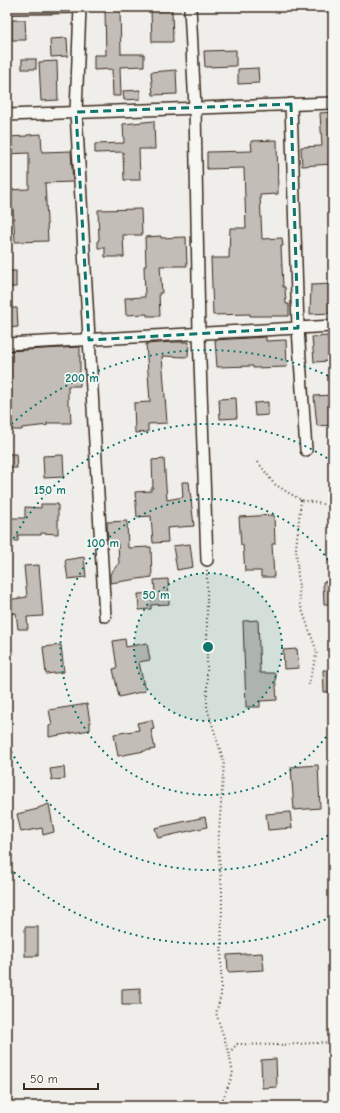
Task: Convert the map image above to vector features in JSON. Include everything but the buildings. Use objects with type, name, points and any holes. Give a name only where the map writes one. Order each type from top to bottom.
[{"type":"street","points":[[7,8],[80,7],[76,112],[105,616]]},
{"type":"street","points":[[190,7],[195,108],[199,333],[207,560]]},
{"type":"street","points":[[7,115],[333,103]]},
{"type":"street","points":[[291,104],[298,328],[306,450]]},
{"type":"street","points":[[7,344],[333,326]]},
{"type":"path","points":[[258,462],[274,484],[301,500],[333,506]]},
{"type":"path","points":[[301,500],[296,548],[300,604],[318,652],[308,687]]},
{"type":"path","points":[[207,560],[207,708],[224,762],[218,846],[222,891],[221,995],[216,1013],[229,1053],[233,1074],[220,1106]]},
{"type":"path","points":[[229,1053],[237,1044],[280,1046],[333,1042]]},
{"type":"highlighted area","points":[[291,104],[298,328],[89,340],[76,112]]}]
